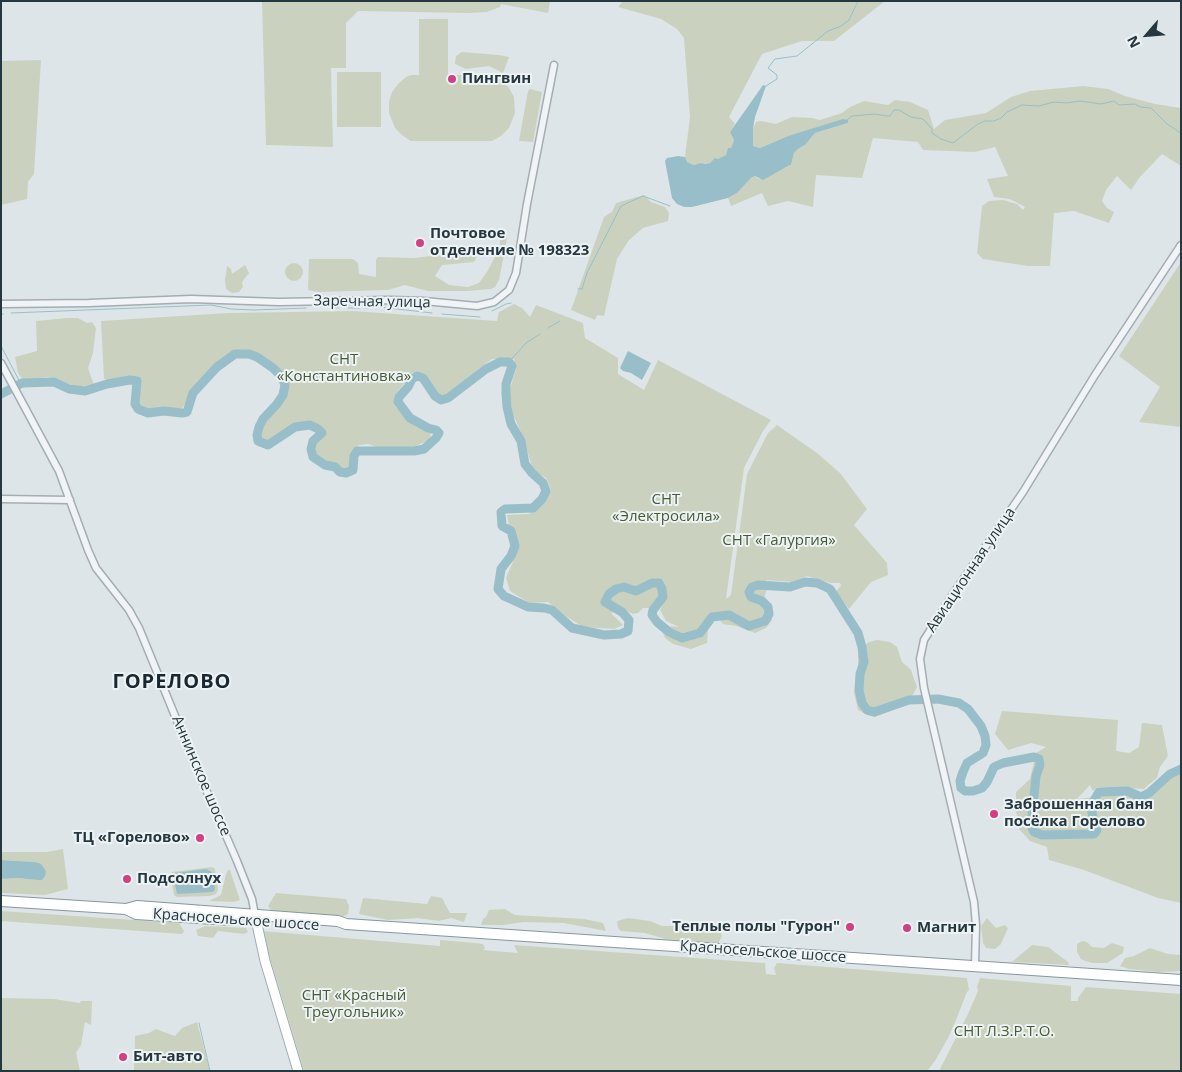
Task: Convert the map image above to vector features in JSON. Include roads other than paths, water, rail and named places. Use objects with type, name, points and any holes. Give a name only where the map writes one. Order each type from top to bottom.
[{"type":"highway","name":"Красносельское шоссе","points":[[1,901],[126,909],[137,906],[255,918],[338,921],[346,924],[1181,980]]},
{"type":"main road","name":"Аннинское шоссе","points":[[255,918],[278,1008],[298,1071]]},
{"type":"street","name":"Заречная улица","points":[[1,304],[89,304],[191,299],[279,302],[390,300],[477,306],[494,302],[509,290],[516,273],[554,65]]},
{"type":"street","name":"Авиационная улица","points":[[976,966],[976,925],[973,892],[924,688],[920,659],[924,640],[1023,492],[1095,375],[1181,245]]},
{"type":"street","name":"Аннинское шоссе","points":[[1,363],[59,471],[96,568],[129,610],[143,637],[237,861],[252,899],[255,918]]},
{"type":"street","points":[[1,499],[70,500]]},
{"type":"water","points":[[763,85],[766,86],[755,117],[753,146],[760,148],[788,136],[843,119],[848,120],[848,123],[815,133],[805,145],[794,153],[791,165],[763,180],[755,176],[751,178],[737,193],[728,198],[692,207],[684,207],[677,204],[672,198],[665,161],[667,158],[685,157],[687,162],[694,165],[710,163],[715,158],[718,159],[726,155],[728,148],[731,148],[734,140],[730,132]]},
{"type":"water","points":[[628,351],[651,363],[642,380],[620,368]]},
{"type":"water","points":[[1,860],[41,864],[46,871],[45,876],[42,880],[1,879]]},
{"type":"water","points":[[206,869],[212,872],[215,889],[213,892],[177,894],[174,880],[175,873]]},
{"type":"waterway","points":[[766,86],[777,79],[777,75],[768,68],[775,59],[797,56],[828,31],[841,26],[849,20],[858,1]]},
{"type":"waterway","points":[[847,120],[852,116],[875,114],[890,116],[894,110],[899,110],[911,117],[923,119],[932,129],[932,133],[941,139],[953,143],[978,124],[1001,118],[1007,112],[1022,105],[1039,106],[1054,102],[1080,101],[1101,104],[1114,101],[1119,105],[1135,104],[1140,107],[1151,108],[1167,124],[1181,133]]},
{"type":"waterway","points":[[578,289],[582,289],[587,273],[621,206],[643,196],[670,206]]},
{"type":"waterway","points":[[492,311],[511,303]]},
{"type":"waterway","points":[[11,313],[211,305],[231,309],[254,310],[306,308]]},
{"type":"waterway","points":[[331,307],[339,308]]},
{"type":"waterway","points":[[365,308],[374,307]]},
{"type":"waterway","points":[[379,307],[432,313]]},
{"type":"waterway","points":[[348,308],[360,308]]},
{"type":"waterway","points":[[442,314],[480,317]]},
{"type":"waterway","points":[[548,328],[560,321]]},
{"type":"waterway","points":[[509,362],[526,343],[540,334]]},
{"type":"waterway","points":[[1,346],[21,384]]},
{"type":"waterway","points":[[1,394],[22,383],[54,382],[69,389],[85,391],[107,384],[130,380],[137,381],[135,404],[138,409],[148,413],[164,411],[182,413],[187,412],[193,393],[217,367],[235,354],[249,354],[273,368],[281,376],[285,385],[283,395],[263,419],[259,427],[258,441],[268,445],[295,427],[310,425],[322,433],[313,441],[311,449],[313,457],[325,465],[335,467],[340,472],[346,473],[353,470],[354,456],[357,451],[414,451],[424,449],[436,438],[439,433],[436,430],[428,428],[410,418],[398,402],[399,397],[412,379],[417,376],[423,378],[435,396],[441,400],[448,398],[486,369],[500,362],[509,362],[512,366],[506,384],[506,393],[511,424],[521,441],[525,464],[543,483],[546,491],[542,499],[533,508],[505,509],[501,512],[502,526],[511,531],[515,546],[511,556],[501,569],[498,589],[504,596],[528,607],[552,610],[572,628],[604,635],[621,634],[628,631],[629,620],[622,612],[605,602],[609,594],[616,589],[624,587],[636,591],[652,583],[659,583],[663,597],[653,610],[652,615],[669,632],[682,638],[700,633],[712,617],[729,615],[749,626],[765,621],[769,614],[768,607],[762,601],[751,597],[749,592],[752,587],[758,585],[790,587],[805,582],[817,583],[830,589],[858,633],[864,662],[860,674],[859,690],[862,703],[867,710],[874,712],[909,700],[938,699],[959,703],[968,709],[981,726],[986,745],[983,753],[967,763],[960,781],[961,788],[965,791],[982,788],[994,767],[1003,763],[1034,757],[1039,759],[1040,765],[1036,776],[1031,826],[1034,832],[1042,835],[1094,834],[1097,830],[1092,813],[1093,802],[1099,792],[1127,791],[1141,797],[1149,793],[1170,774],[1181,769]]},
{"type":"waterway","points":[[199,1023],[210,1071]]},
{"type":"place","name":"Пингвин","points":[[452,79]]},
{"type":"place","name":"Почтовое отделение № 198323","points":[[420,243]]},
{"type":"place","name":"Заброшенная баня посёлка Горелово","points":[[994,814]]},
{"type":"place","name":"ТЦ «Горелово»","points":[[200,838]]},
{"type":"place","name":"Подсолнух","points":[[127,879]]},
{"type":"place","name":"Теплые полы \"Гурон\"","points":[[850,927]]},
{"type":"place","name":"Магнит","points":[[907,928]]},
{"type":"place","name":"Бит-авто","points":[[123,1057]]},
{"type":"district","name":"ГОРЕЛОВО","points":[[172,682]]},
{"type":"park label","name":"СНТ «Константиновка»","points":[[344,368]]},
{"type":"park label","name":"СНТ «Электросила»","points":[[666,508]]},
{"type":"park label","name":"СНТ «Галургия»","points":[[779,541]]},
{"type":"park label","name":"СНТ «Красный Треугольник»","points":[[354,1004]]},
{"type":"park label","name":"СНТ Л.З.Р.Т.О.","points":[[1004,1032]]}]
